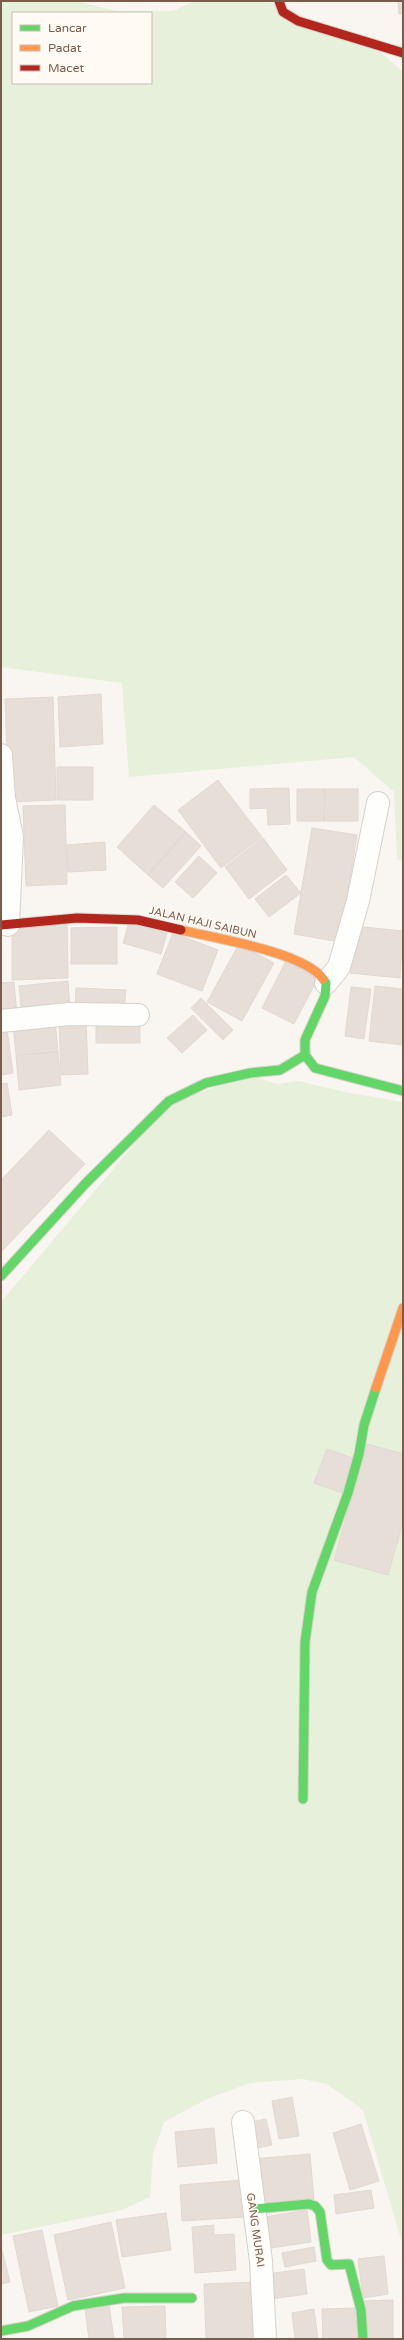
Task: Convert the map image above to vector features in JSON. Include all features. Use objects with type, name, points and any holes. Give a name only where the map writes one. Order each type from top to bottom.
[{"type":"street","points":[[279,1],[283,12],[298,21],[403,53]]},
{"type":"street","points":[[1,755],[4,798],[12,837],[5,925]]},
{"type":"street","points":[[378,803],[358,901],[339,967],[326,983],[325,996],[306,1040],[305,1056],[315,1068],[403,1091]]},
{"type":"street","name":"JALAN HAJI SAIBUN","points":[[5,925],[77,918],[138,920],[211,937],[244,942],[296,961],[319,973],[326,983]]},
{"type":"street","points":[[1,1021],[69,1014],[138,1015]]},
{"type":"street","points":[[1,1276],[85,1184],[169,1102],[206,1083],[250,1073],[280,1070],[305,1056]]},
{"type":"street","points":[[303,1799],[305,1642],[312,1592],[348,1493],[359,1454],[364,1425],[403,1308]]},
{"type":"street","name":"GANG MURAI","points":[[243,2122],[262,2261],[265,2339]]},
{"type":"street","points":[[254,2210],[309,2204],[315,2206],[320,2212],[327,2260],[332,2265],[349,2264],[361,2310],[363,2339]]},
{"type":"street","points":[[1,2331],[15,2327],[30,2333],[73,2306],[124,2298],[192,2298]]},
{"type":"green space","points":[[1,1],[77,1],[116,11],[173,11],[194,1],[269,1],[378,50],[403,72],[403,861],[397,859],[394,792],[354,757],[129,777],[122,683],[1,667]]},
{"type":"green space","points":[[247,1075],[277,1084],[298,1081],[350,1093],[403,1102],[403,2246],[363,2110],[327,2084],[303,2079],[250,2083],[207,2099],[164,2122],[153,2154],[150,2197],[122,2210],[1,2235],[1,1302],[167,1105]]},
{"type":"building","points":[[398,1],[403,1],[403,14],[399,14]]},
{"type":"building","points":[[101,694],[103,744],[60,747],[58,697]]},
{"type":"building","points":[[53,697],[56,800],[9,802],[5,699]]},
{"type":"building","points":[[57,767],[93,767],[93,800],[57,800]]},
{"type":"building","points":[[218,780],[262,837],[221,868],[178,810]]},
{"type":"building","points":[[289,788],[290,824],[268,825],[267,808],[250,809],[250,789]]},
{"type":"building","points":[[297,789],[325,789],[324,821],[297,821]]},
{"type":"building","points":[[325,789],[358,789],[358,821],[324,821]]},
{"type":"building","points":[[65,805],[67,884],[26,886],[23,806]]},
{"type":"building","points":[[154,805],[186,832],[148,875],[117,847]]},
{"type":"building","points":[[312,828],[357,835],[340,942],[294,934]]},
{"type":"building","points":[[186,832],[201,846],[163,888],[148,875]]},
{"type":"building","points":[[263,838],[287,870],[249,899],[225,867]]},
{"type":"building","points":[[105,842],[106,870],[68,872],[67,845]]},
{"type":"building","points":[[199,856],[217,873],[193,898],[175,882]]},
{"type":"building","points":[[286,875],[301,893],[269,917],[255,899]]},
{"type":"building","points":[[129,922],[167,933],[161,954],[123,943]]},
{"type":"building","points":[[67,924],[68,978],[12,980],[12,925]]},
{"type":"building","points":[[354,926],[403,931],[400,978],[350,973]]},
{"type":"building","points":[[117,927],[117,964],[71,964],[71,928]]},
{"type":"building","points":[[173,933],[218,950],[202,991],[157,974]]},
{"type":"building","points":[[239,944],[274,963],[242,1021],[207,1002]]},
{"type":"building","points":[[286,961],[318,978],[294,1024],[262,1008]]},
{"type":"building","points":[[68,981],[70,1010],[22,1015],[19,986]]},
{"type":"building","points":[[14,982],[17,1016],[1,1017],[1,983]]},
{"type":"building","points":[[375,986],[403,989],[402,1045],[369,1041]]},
{"type":"building","points":[[351,987],[371,989],[364,1039],[345,1036]]},
{"type":"building","points":[[76,988],[126,990],[124,1012],[75,1010]]},
{"type":"building","points":[[201,998],[233,1030],[223,1040],[191,1008]]},
{"type":"building","points":[[193,1015],[207,1030],[182,1053],[167,1038]]},
{"type":"building","points":[[86,1018],[88,1074],[61,1075],[59,1019]]},
{"type":"building","points":[[96,1018],[140,1018],[140,1043],[96,1043]]},
{"type":"building","points":[[55,1019],[58,1052],[16,1055],[13,1023]]},
{"type":"building","points":[[7,1029],[13,1073],[1,1075],[1,1030]]},
{"type":"building","points":[[58,1052],[61,1085],[19,1090],[16,1055]]},
{"type":"building","points":[[7,1083],[12,1115],[1,1117],[1,1084]]},
{"type":"building","points":[[49,1130],[85,1164],[1,1252],[1,1180]]},
{"type":"building","points":[[367,1444],[403,1454],[403,1522],[388,1575],[334,1560]]},
{"type":"building","points":[[327,1449],[355,1459],[343,1493],[314,1483]]},
{"type":"building","points":[[292,2097],[299,2136],[279,2139],[272,2101]]},
{"type":"building","points":[[266,2119],[272,2145],[253,2149],[247,2123]]},
{"type":"building","points":[[361,2124],[379,2181],[350,2190],[333,2133]]},
{"type":"building","points":[[214,2128],[217,2163],[178,2167],[175,2132]]},
{"type":"building","points":[[310,2154],[314,2201],[257,2206],[253,2159]]},
{"type":"building","points":[[242,2180],[245,2217],[182,2221],[180,2185]]},
{"type":"building","points":[[371,2190],[374,2208],[336,2214],[334,2195]]},
{"type":"building","points":[[307,2210],[311,2242],[264,2249],[259,2218]]},
{"type":"building","points":[[166,2213],[171,2250],[122,2257],[116,2220]]},
{"type":"building","points":[[111,2222],[125,2288],[68,2300],[54,2235]]},
{"type":"building","points":[[214,2225],[214,2235],[234,2234],[236,2270],[195,2273],[192,2227]]},
{"type":"building","points":[[42,2230],[58,2306],[29,2312],[13,2236]]},
{"type":"building","points":[[1,2246],[10,2282],[1,2284]]},
{"type":"building","points":[[314,2247],[316,2261],[285,2267],[282,2253]]},
{"type":"building","points":[[384,2256],[388,2294],[363,2298],[358,2259]]},
{"type":"building","points":[[304,2269],[307,2294],[270,2299],[267,2274]]},
{"type":"building","points":[[255,2282],[257,2339],[206,2339],[204,2284]]},
{"type":"building","points":[[393,2300],[393,2339],[364,2339],[364,2301]]},
{"type":"building","points":[[109,2305],[114,2339],[89,2339],[85,2309]]},
{"type":"building","points":[[165,2306],[166,2339],[124,2339],[122,2307]]},
{"type":"building","points":[[358,2308],[359,2339],[323,2339],[322,2309]]},
{"type":"building","points":[[314,2309],[318,2339],[295,2339],[292,2313]]},
{"type":"traffic: fast","points":[[323,979],[326,983],[325,996],[305,1040],[305,1055],[315,1068],[403,1091]]},
{"type":"traffic: fast","points":[[1,1276],[85,1184],[169,1101],[206,1083],[250,1073],[280,1070],[305,1055]]},
{"type":"traffic: fast","points":[[303,1799],[305,1642],[312,1592],[348,1493],[359,1454],[364,1425],[376,1388]]},
{"type":"traffic: fast","points":[[254,2209],[309,2204],[315,2206],[320,2212],[327,2260],[331,2265],[349,2264],[361,2310],[363,2339]]},
{"type":"traffic: fast","points":[[1,2331],[28,2326],[73,2306],[124,2298],[192,2298]]},
{"type":"traffic: slow","points":[[181,930],[257,947],[278,954],[313,969],[323,979]]},
{"type":"traffic: slow","points":[[376,1388],[403,1308]]},
{"type":"traffic: jam","points":[[279,1],[283,12],[298,21],[403,53]]},
{"type":"traffic: jam","points":[[1,925],[77,918],[138,920],[181,930]]}]
